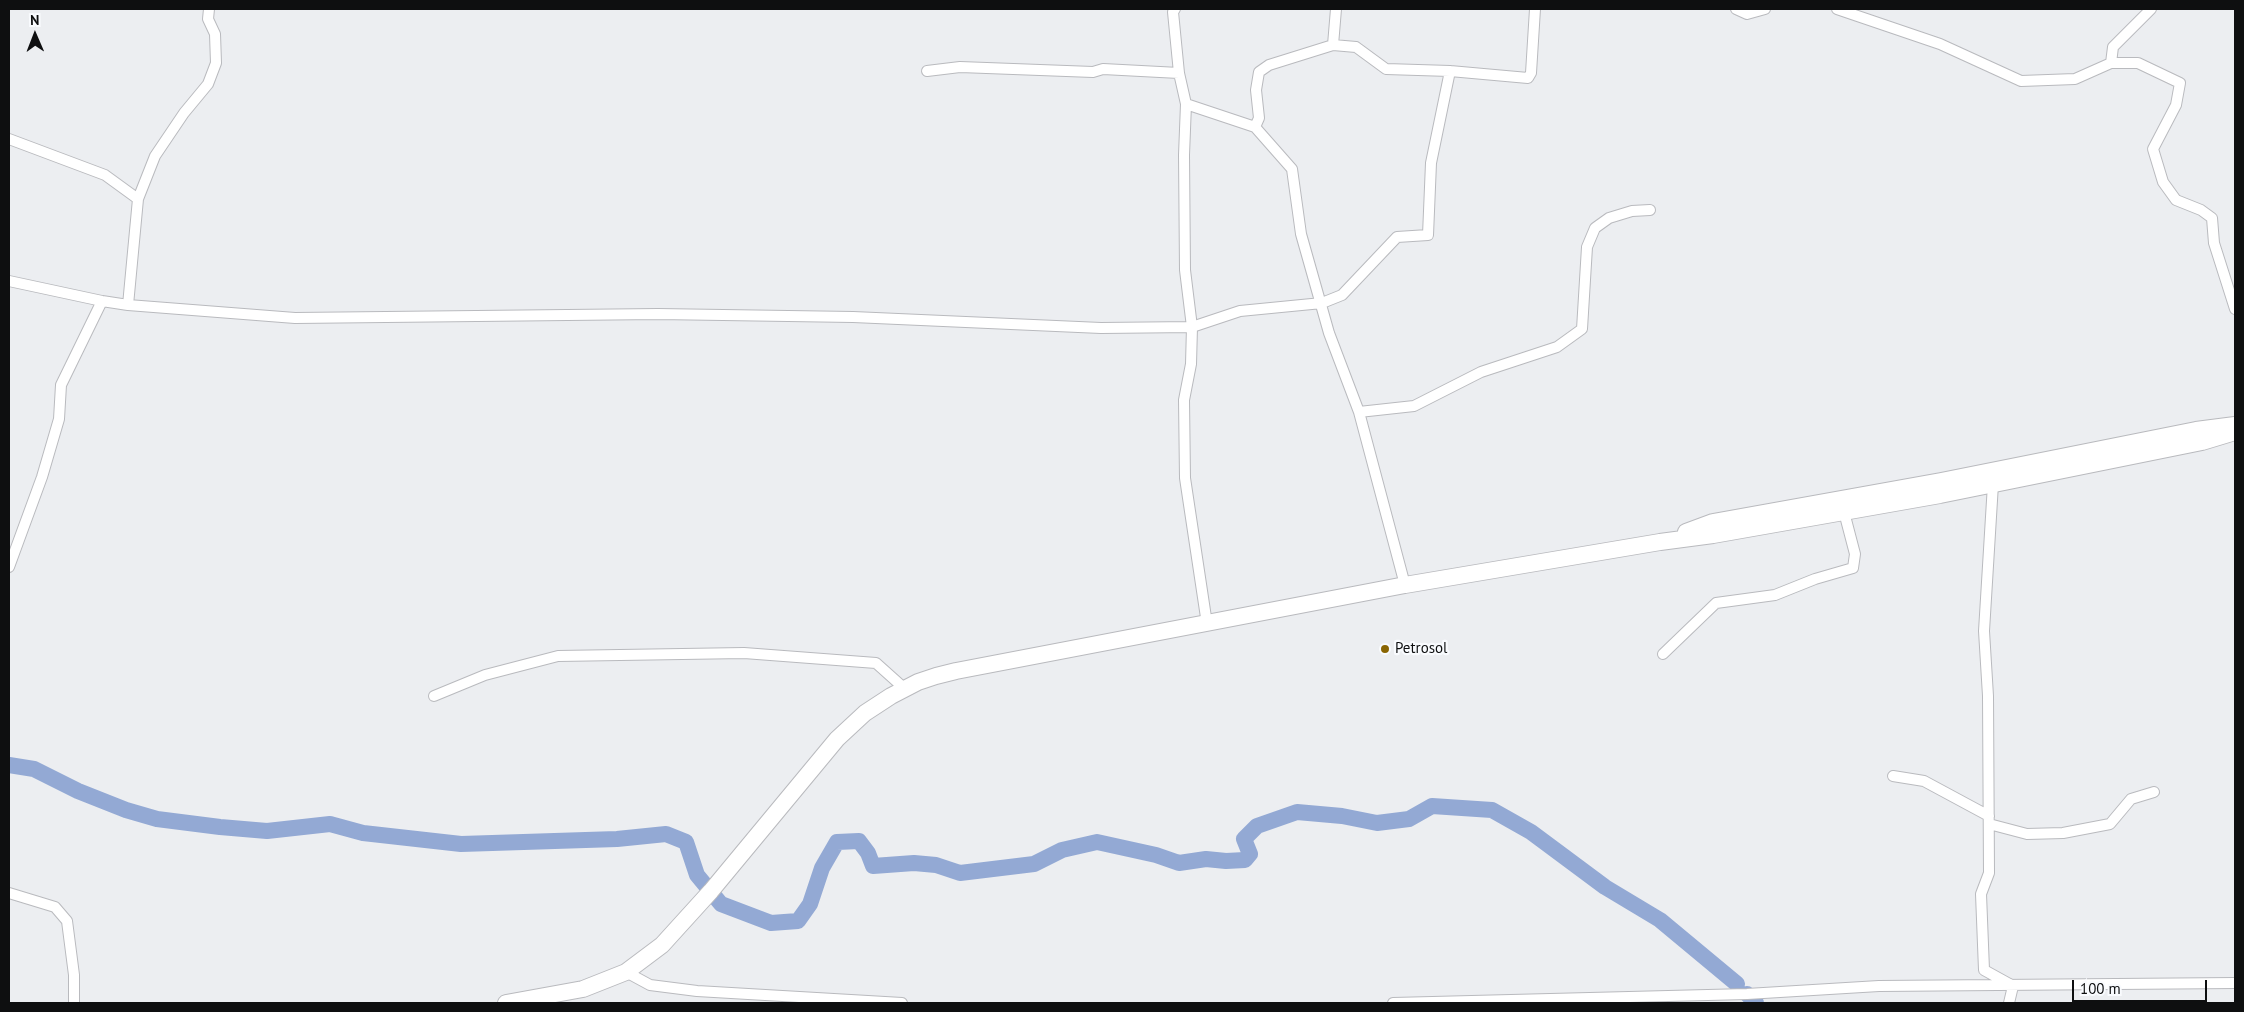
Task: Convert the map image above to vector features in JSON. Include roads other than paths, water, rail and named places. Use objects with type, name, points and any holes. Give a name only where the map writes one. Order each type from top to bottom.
[{"type":"highway","points":[[1660,542],[1713,522],[1931,483],[2196,430],[2235,425]]},
{"type":"highway","points":[[506,1003],[537,1001],[583,989],[626,972],[662,945],[688,917],[837,739],[865,713],[918,682],[956,671],[1405,585],[1660,542],[1713,535],[1993,484],[2202,442],[2235,432]]},
{"type":"street","points":[[128,304],[138,199],[155,156],[184,113],[208,84],[216,63],[215,34],[208,20],[208,9]]},
{"type":"street","points":[[1333,46],[1336,9]]},
{"type":"street","points":[[1255,127],[1259,118],[1256,90],[1259,72],[1269,65],[1333,46],[1356,48],[1386,70],[1450,71],[1528,78],[1531,65],[1535,9]]},
{"type":"street","points":[[1736,9],[1747,14],[1765,9]]},
{"type":"street","points":[[1837,9],[1940,44],[2021,81],[2075,78],[2112,63],[2138,63],[2180,83],[2176,105],[2153,149],[2163,182],[2176,200],[2201,210],[2212,218],[2214,243],[2235,309]]},
{"type":"street","points":[[2112,63],[2113,47],[2151,9]]},
{"type":"street","points":[[1170,10],[1179,73],[1186,104],[1184,155],[1185,270],[1192,327],[1191,364],[1184,400],[1185,478],[1207,624]]},
{"type":"street","points":[[927,71],[960,67],[1093,72],[1103,69],[1179,73]]},
{"type":"street","points":[[9,282],[102,301],[295,318],[658,314],[853,317],[1101,328],[1192,327],[1240,311],[1322,303],[1342,296],[1397,237],[1428,235],[1431,163],[1450,71]]},
{"type":"street","points":[[1186,104],[1255,127],[1292,169],[1301,234],[1329,332],[1359,412],[1405,585]]},
{"type":"street","points":[[9,139],[105,175],[138,199]]},
{"type":"street","points":[[1359,412],[1414,406],[1481,372],[1557,347],[1582,329],[1587,247],[1595,228],[1609,218],[1650,210]]},
{"type":"street","points":[[9,567],[42,477],[59,419],[61,384],[102,301]]},
{"type":"street","points":[[1993,484],[1984,631],[1988,696],[1989,820],[1989,873],[1981,894],[1984,970],[2013,986]]},
{"type":"street","points":[[1663,654],[1716,603],[1775,595],[1815,579],[1853,568],[1855,554],[1844,512]]},
{"type":"street","points":[[434,696],[485,675],[558,656],[744,652],[876,663],[905,689]]},
{"type":"street","points":[[1893,776],[1924,781],[1989,820],[2027,834],[2063,833],[2110,824],[2131,799],[2154,792]]},
{"type":"street","points":[[9,893],[55,907],[66,921],[74,975],[74,1003]]},
{"type":"street","points":[[626,972],[650,985],[697,991],[902,1003]]},
{"type":"street","points":[[1393,1003],[1738,994],[1879,986],[2235,983]]},
{"type":"street","points":[[2009,1003],[2013,986]]},
{"type":"waterway","points":[[9,765],[34,769],[78,791],[126,810],[157,819],[220,827],[267,831],[330,824],[363,833],[461,844],[617,839],[666,834],[686,842],[697,875],[721,904],[771,923],[798,921],[810,904],[822,868],[837,842],[859,841],[868,853],[873,866],[914,863],[936,865],[960,873],[1034,864],[1062,850],[1097,842],[1156,855],[1179,863],[1206,859],[1226,861],[1245,860],[1250,854],[1244,839],[1257,826],[1297,812],[1342,816],[1377,823],[1409,819],[1432,806],[1492,810],[1531,832],[1605,887],[1660,920],[1737,984]]},
{"type":"waterway","points":[[1747,994],[1756,1003]]},
{"type":"place","name":"Petrosol","points":[[1385,649]]}]
